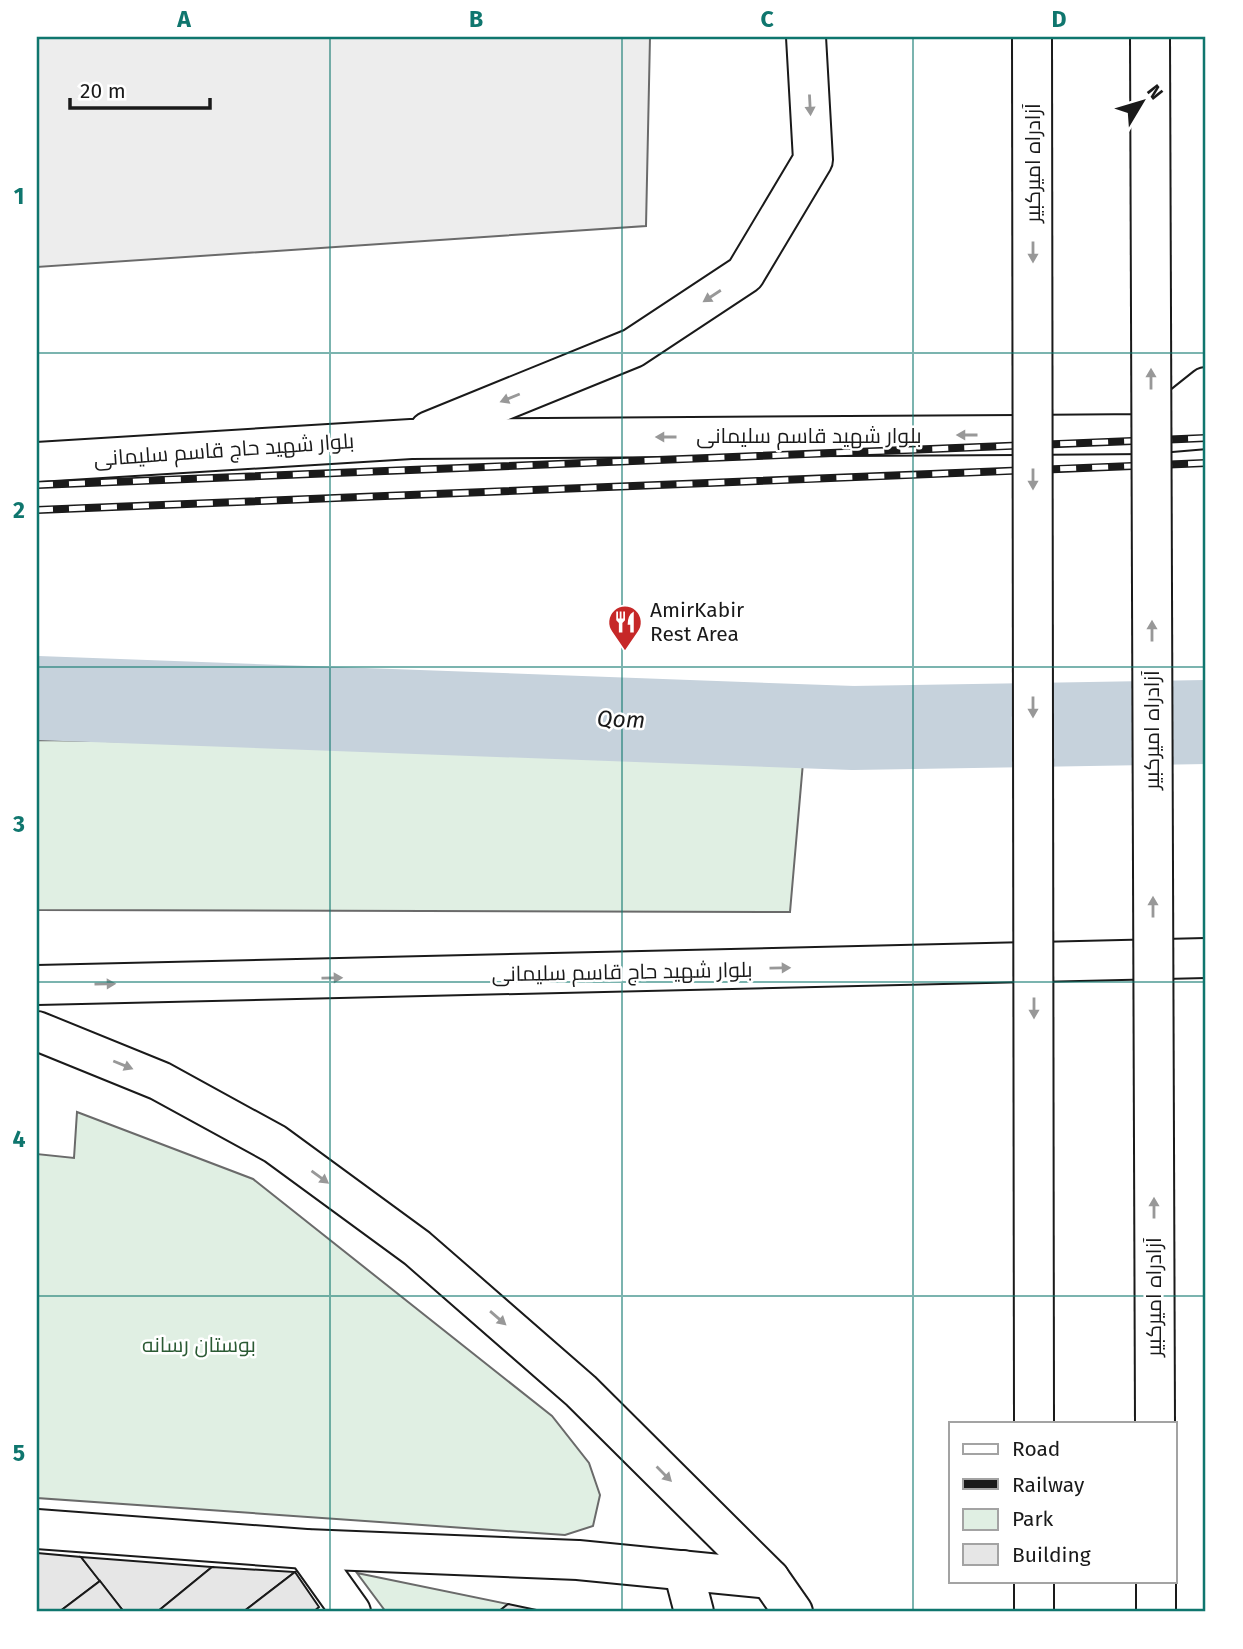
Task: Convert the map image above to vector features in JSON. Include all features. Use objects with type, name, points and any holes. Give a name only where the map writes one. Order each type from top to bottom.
[{"type":"main road","points":[[411,439],[633,348],[745,274],[813,160],[806,37]]},
{"type":"main road","name":"آزادراه امیرکبیر","points":[[1032,37],[1034,1422]]},
{"type":"main road","name":"آزادراه امیرکبیر","points":[[1150,37],[1155,1422]]},
{"type":"main road","points":[[1147,434],[1206,387]]},
{"type":"main road","name":"بلوار شهید قاسم سلیمانی","points":[[411,439],[1147,434],[1206,429]]},
{"type":"main road","name":"بلوار شهید حاج قاسم سلیمانی","points":[[37,462],[411,439]]},
{"type":"main road","name":"بلوار شهید حاج قاسم سلیمانی","points":[[37,985],[1206,958]]},
{"type":"main road","points":[[37,1031],[160,1081],[275,1144],[417,1248],[581,1391],[770,1579],[793,1612]]},
{"type":"main road","points":[[37,1529],[306,1549],[578,1560],[770,1579]]},
{"type":"main road","points":[[306,1549],[351,1612]]},
{"type":"main road","points":[[683,1570],[694,1612]]},
{"type":"main road","points":[[1034,1582],[1034,1612]]},
{"type":"main road","points":[[1156,1582],[1156,1612]]},
{"type":"green space","points":[[37,740],[804,751],[790,912],[37,910]]},
{"type":"green space","name":"بوستان رسانه","points":[[77,1112],[253,1179],[552,1416],[589,1463],[600,1495],[593,1526],[565,1535],[37,1498],[37,1154],[74,1158]]},
{"type":"green space","points":[[357,1573],[508,1604],[498,1612],[386,1612]]},
{"type":"shaded area","points":[[37,37],[650,37],[646,226],[37,267]]},
{"type":"building","points":[[37,1553],[81,1557],[100,1581],[59,1612],[37,1612]]},
{"type":"building","points":[[81,1557],[212,1567],[157,1612],[124,1612]]},
{"type":"building","points":[[212,1567],[295,1572],[243,1612],[157,1612]]},
{"type":"building","points":[[295,1572],[319,1607],[313,1612],[243,1612]]},
{"type":"building","points":[[100,1581],[124,1612],[59,1612]]},
{"type":"building","points":[[508,1604],[546,1612],[498,1612]]},
{"type":"waterway","name":"Qom","points":[[37,698],[853,728],[1206,722]]},
{"type":"railway","points":[[37,485],[1206,438]]},
{"type":"railway","points":[[37,510],[1206,463]]},
{"type":"place","name":"AmirKabir Rest Area","points":[[625,652]]}]
